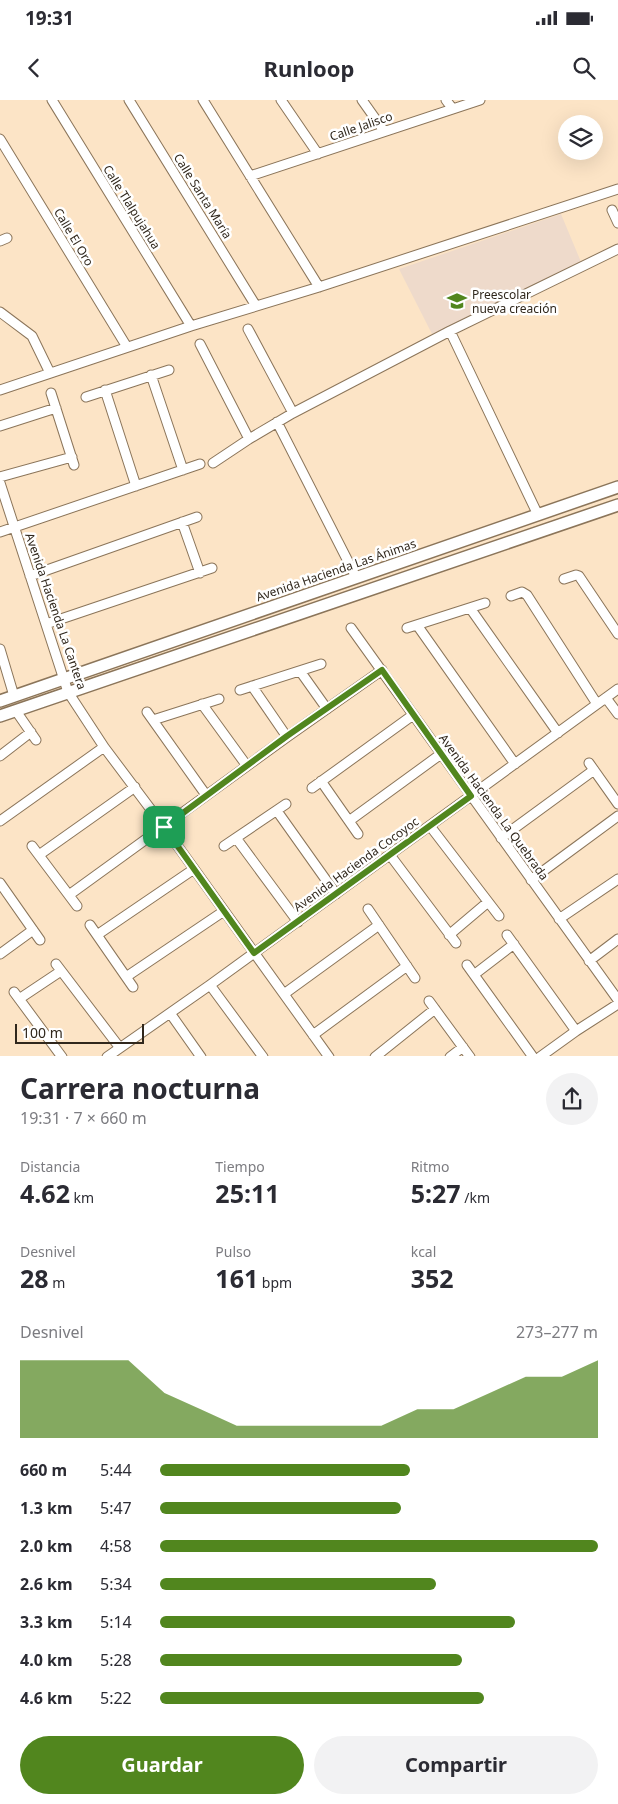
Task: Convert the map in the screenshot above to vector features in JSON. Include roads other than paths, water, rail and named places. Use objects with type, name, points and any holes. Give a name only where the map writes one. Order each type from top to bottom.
[{"type":"street","name":"Calle Tlalpujahua","points":[[52,100],[191,326]]},
{"type":"street","name":"Calle Santa María","points":[[129,100],[256,306]]},
{"type":"street","points":[[203,100],[318,287]]},
{"type":"street","points":[[281,100],[318,154]]},
{"type":"street","points":[[362,100],[384,131]]},
{"type":"street","points":[[446,100],[452,108]]},
{"type":"street","name":"Calle Jalisco","points":[[250,176],[480,100]]},
{"type":"street","name":"Calle El Oro","points":[[0,139],[127,347]]},
{"type":"street","points":[[0,390],[191,326],[318,287],[618,189]]},
{"type":"street","points":[[612,210],[618,223]]},
{"type":"street","points":[[213,463],[277,422],[450,331],[618,250]]},
{"type":"street","points":[[0,312],[32,336],[50,373]]},
{"type":"street","points":[[248,329],[293,414]]},
{"type":"street","points":[[450,331],[538,515]]},
{"type":"street","points":[[200,344],[249,439]]},
{"type":"street","points":[[86,397],[169,370]]},
{"type":"street","points":[[151,376],[183,470]]},
{"type":"street","points":[[105,390],[136,486]]},
{"type":"street","points":[[0,476],[73,461],[51,393]]},
{"type":"street","points":[[0,426],[56,408]]},
{"type":"street","points":[[277,422],[356,577]]},
{"type":"street","points":[[0,532],[200,464]]},
{"type":"street","name":"Avenida Hacienda La Cantera","points":[[0,483],[68,692],[104,747],[135,787],[329,1056]]},
{"type":"street","name":"Avenida Hacienda Las Ánimas","points":[[0,700],[63,680],[618,487]]},
{"type":"street","points":[[590,497],[595,513]]},
{"type":"street","points":[[0,716],[618,505]]},
{"type":"street","points":[[30,576],[197,517]]},
{"type":"street","points":[[182,522],[200,573]]},
{"type":"street","points":[[46,624],[212,568]]},
{"type":"street","points":[[564,579],[576,575],[579,576],[618,634]]},
{"type":"street","points":[[511,596],[522,592],[527,594],[597,704]]},
{"type":"street","points":[[407,628],[485,603]]},
{"type":"street","points":[[470,608],[558,733]]},
{"type":"street","points":[[418,625],[516,764]]},
{"type":"street","name":"Avenida Hacienda La Quebrada","points":[[351,628],[618,1000]]},
{"type":"street","points":[[0,649],[14,696]]},
{"type":"street","points":[[240,690],[321,664]]},
{"type":"street","points":[[69,895],[287,736],[382,670]]},
{"type":"street","points":[[300,671],[327,709]]},
{"type":"street","points":[[252,686],[287,736]]},
{"type":"street","name":"Avenida Hacienda Cocoyoc","points":[[107,1056],[298,922],[618,689]]},
{"type":"street","points":[[606,698],[618,714]]},
{"type":"street","points":[[153,720],[219,699]]},
{"type":"street","points":[[202,704],[247,766]]},
{"type":"street","points":[[0,756],[34,736],[16,711]]},
{"type":"street","points":[[147,712],[206,795]]},
{"type":"street","points":[[312,788],[413,714]]},
{"type":"street","points":[[0,821],[104,747]]},
{"type":"street","points":[[349,821],[441,754]]},
{"type":"street","points":[[501,838],[592,766],[618,804]]},
{"type":"street","points":[[320,781],[358,834]]},
{"type":"street","points":[[39,855],[135,787]]},
{"type":"street","points":[[224,846],[286,804]]},
{"type":"street","points":[[277,810],[336,894]]},
{"type":"street","points":[[531,880],[618,816]]},
{"type":"street","points":[[430,826],[498,916]]},
{"type":"street","points":[[236,838],[298,922]]},
{"type":"street","points":[[32,846],[77,906]]},
{"type":"street","points":[[390,855],[456,943]]},
{"type":"street","points":[[97,935],[194,870]]},
{"type":"street","points":[[559,919],[618,878]]},
{"type":"street","points":[[0,883],[40,940]]},
{"type":"street","points":[[449,935],[488,902]]},
{"type":"street","points":[[368,909],[415,978]]},
{"type":"street","points":[[126,977],[224,911]]},
{"type":"street","points":[[90,925],[133,987]]},
{"type":"street","points":[[284,994],[379,925]]},
{"type":"street","points":[[0,954],[33,930]]},
{"type":"street","points":[[507,935],[576,1031]]},
{"type":"street","points":[[589,961],[618,939]]},
{"type":"street","points":[[475,974],[514,944]]},
{"type":"street","points":[[467,965],[534,1056]]},
{"type":"street","points":[[313,1034],[407,966]]},
{"type":"street","points":[[62,1056],[16,995],[59,968],[120,1048]]},
{"type":"street","points":[[210,985],[263,1056]]},
{"type":"street","points":[[540,1056],[618,1004]]},
{"type":"street","points":[[376,1056],[432,1005],[470,1056]]},
{"type":"street","points":[[170,1013],[202,1056]]},
{"type":"street","points":[[450,1056],[463,1047]]},
{"type":"place","name":"Preescolar nueva creación","points":[[457,301]]}]
